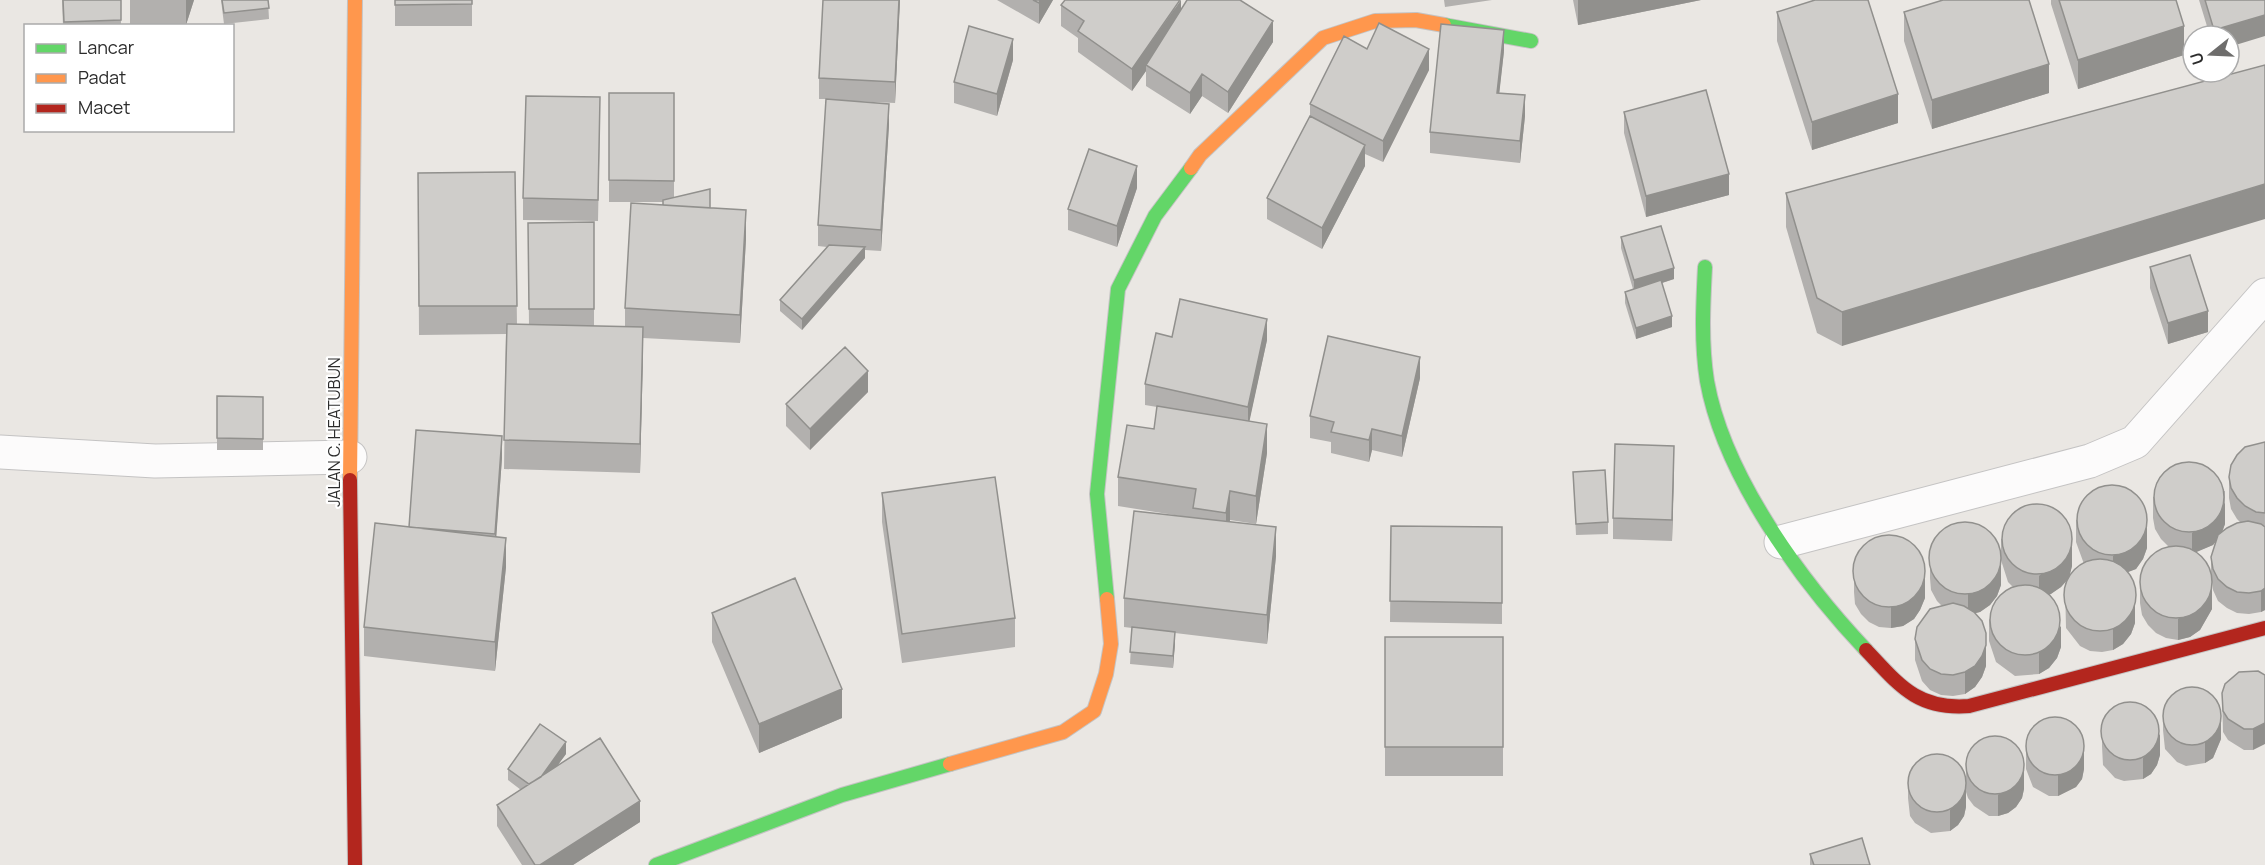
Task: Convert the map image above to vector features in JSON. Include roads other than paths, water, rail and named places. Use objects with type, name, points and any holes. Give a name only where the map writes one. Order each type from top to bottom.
[{"type":"street","name":"JALAN C. HEATUBUN","points":[[355,0],[350,457],[355,865]]},
{"type":"street","points":[[656,865],[842,795],[1063,732],[1094,711],[1106,674],[1111,644],[1097,494],[1118,289],[1155,216],[1200,155],[1323,38],[1375,21],[1416,20],[1530,41]]},
{"type":"street","points":[[1705,267],[1702,319],[1705,370],[1711,399],[1722,430],[1743,477],[1781,542],[1826,603],[1873,657],[1906,690],[1927,703],[1947,707],[1969,706],[2265,628]]},
{"type":"street","points":[[1781,542],[2090,461],[2134,442],[2265,295]]},
{"type":"street","points":[[0,452],[155,461],[350,457]]}]
